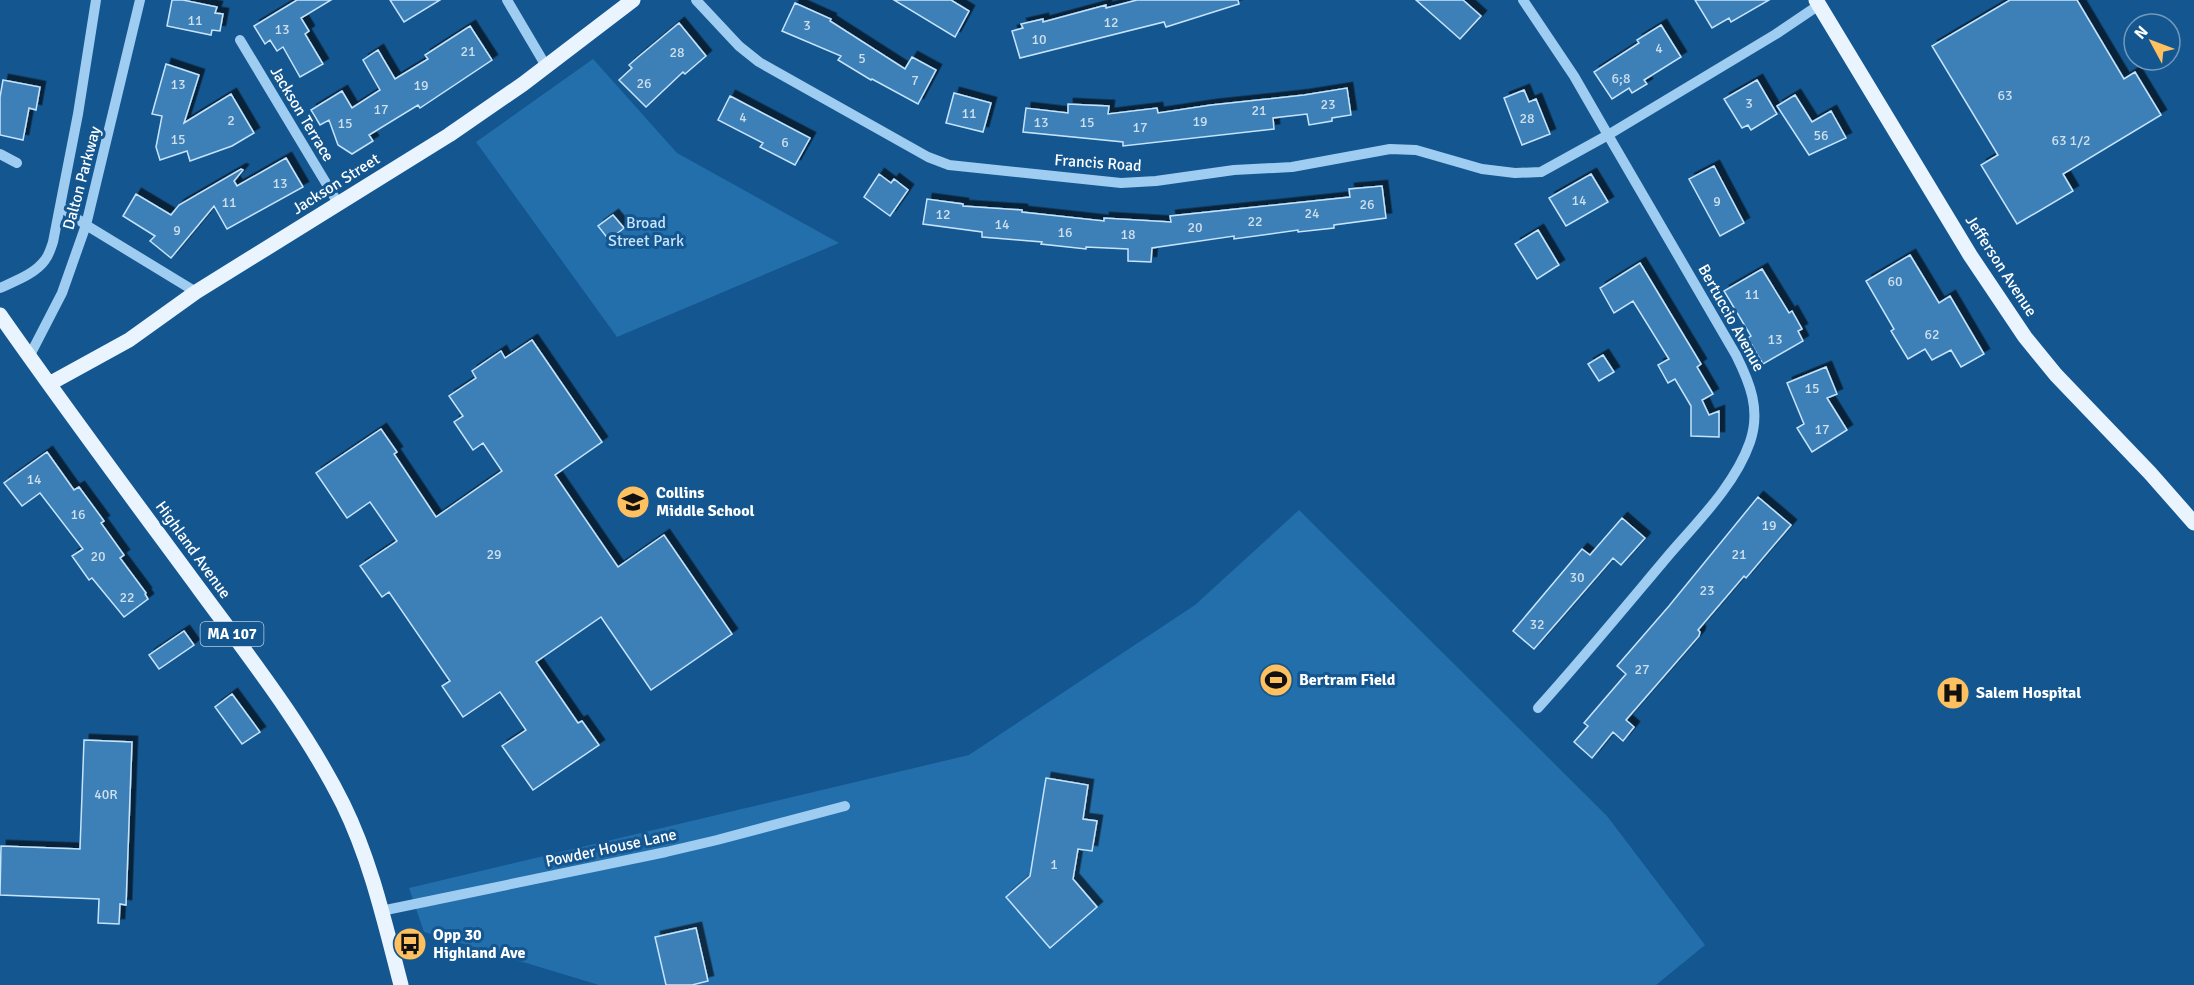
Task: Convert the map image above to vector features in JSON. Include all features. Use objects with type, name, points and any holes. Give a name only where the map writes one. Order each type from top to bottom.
[{"type":"main road","name":"Jackson Street","points":[[49,384],[129,340],[196,292],[448,135],[546,66],[633,0]]},
{"type":"main road","name":"Jefferson Avenue","points":[[1818,2],[1976,265],[2025,337],[2056,375],[2150,473],[2194,523]]},
{"type":"main road","name":"Highland Avenue","points":[[0,315],[238,642],[319,760],[343,806],[361,848],[381,910],[401,985]]},
{"type":"street","name":"Dalton Parkway","points":[[0,288],[36,269],[46,260],[53,242],[96,0]]},
{"type":"street","name":"Dalton Parkway","points":[[29,357],[62,293],[86,225],[140,0]]},
{"type":"street","points":[[507,0],[546,66]]},
{"type":"street","name":"Francis Road","points":[[696,0],[739,46],[759,62],[896,141],[928,158],[950,165],[1121,183],[1156,181],[1234,170],[1292,167],[1390,149],[1416,150],[1482,169],[1524,173],[1541,172],[1608,135]]},
{"type":"street","name":"Bertuccio Avenue","points":[[1523,0],[1574,76],[1736,355],[1751,385],[1756,414],[1751,441],[1738,468],[1713,503],[1538,708]]},
{"type":"street","points":[[1608,135],[1776,34],[1818,2]]},
{"type":"street","name":"Jackson Terrace","points":[[240,40],[339,203]]},
{"type":"street","points":[[0,154],[17,163]]},
{"type":"street","points":[[61,207],[86,225],[196,292]]},
{"type":"street","name":"Powder House Lane","points":[[381,910],[687,847],[845,806]]},
{"type":"green space","name":"Broad Street Park","points":[[593,59],[677,153],[839,243],[617,337],[476,142]]},
{"type":"green space","name":"Bertram Field","points":[[1299,510],[1607,816],[1705,945],[1656,985],[599,985],[424,932],[409,888],[969,755],[1195,605]]},
{"type":"building","points":[[172,0],[217,7],[215,13],[223,14],[220,31],[212,30],[211,35],[167,26]]},
{"type":"building","points":[[297,0],[331,0],[301,18],[309,31],[305,34],[323,64],[300,77],[283,47],[277,51],[270,40],[265,44],[254,26]]},
{"type":"building","points":[[390,0],[440,0],[404,22]]},
{"type":"building","points":[[894,0],[951,0],[969,11],[955,37]]},
{"type":"building","points":[[1137,0],[1238,0],[1239,4],[1166,27],[1164,22],[1020,58],[1012,31],[1023,28],[1021,24],[1043,19],[1043,22],[1106,5],[1106,8]]},
{"type":"building","points":[[1416,0],[1463,0],[1481,16],[1460,39]]},
{"type":"building","points":[[1695,0],[1769,0],[1731,22],[1729,18],[1712,28]]},
{"type":"building","points":[[2010,0],[2077,0],[2124,79],[2135,72],[2161,115],[2063,174],[2073,191],[2017,224],[1981,165],[1998,155],[1932,46]]},
{"type":"building","points":[[795,3],[831,19],[830,21],[905,69],[912,57],[936,70],[918,104],[838,60],[841,56],[782,31]]},
{"type":"building","points":[[679,23],[706,56],[685,74],[683,72],[646,107],[619,80],[632,68],[629,65]]},
{"type":"building","points":[[1661,25],[1681,57],[1644,80],[1647,84],[1632,93],[1629,88],[1612,99],[1594,72],[1639,43],[1637,40]]},
{"type":"building","points":[[470,26],[492,60],[420,108],[418,105],[369,135],[373,141],[352,154],[338,145],[329,120],[320,125],[311,110],[342,91],[352,108],[380,90],[363,60],[378,50],[395,79],[428,59],[425,55]]},
{"type":"building","points":[[166,64],[199,75],[184,123],[231,94],[254,133],[232,146],[190,161],[187,151],[160,160],[156,147],[162,116],[152,114]]},
{"type":"building","points":[[3,80],[40,87],[36,110],[29,108],[23,140],[0,135],[0,97]]},
{"type":"building","points":[[1757,80],[1777,114],[1751,130],[1748,125],[1742,128],[1724,99]]},
{"type":"building","points":[[1347,88],[1351,115],[1309,125],[1307,114],[1273,118],[1274,129],[1123,146],[1123,142],[1023,132],[1026,108],[1068,113],[1068,104],[1109,106],[1108,114],[1157,108],[1158,113]]},
{"type":"building","points":[[1524,90],[1529,102],[1536,99],[1550,134],[1522,145],[1504,98]]},
{"type":"building","points":[[954,93],[991,103],[983,132],[946,123]]},
{"type":"building","points":[[1795,95],[1812,122],[1831,111],[1846,138],[1809,155],[1777,106]]},
{"type":"building","points":[[730,96],[810,138],[795,165],[760,147],[763,143],[718,120]]},
{"type":"building","points":[[286,158],[303,187],[227,229],[214,206],[171,258],[150,241],[155,236],[123,216],[136,194],[171,215],[179,205],[241,169],[243,170],[234,181],[237,186]]},
{"type":"building","points":[[1714,166],[1744,223],[1720,236],[1689,179]]},
{"type":"building","points":[[879,174],[891,183],[894,179],[908,190],[890,216],[864,197]]},
{"type":"building","points":[[1591,174],[1608,202],[1566,226],[1549,198]]},
{"type":"building","points":[[1382,186],[1386,218],[1334,225],[1334,228],[1298,232],[1298,230],[1234,239],[1234,236],[1152,248],[1151,262],[1128,261],[1128,249],[1086,247],[1086,249],[1041,244],[1042,242],[982,237],[982,232],[923,224],[927,199],[963,204],[963,206],[1022,210],[1022,212],[1104,221],[1104,218],[1171,222],[1170,216],[1350,197],[1349,189]]},
{"type":"building","points":[[613,215],[624,228],[609,240],[598,226]]},
{"type":"building","points":[[1538,230],[1559,265],[1537,279],[1515,244]]},
{"type":"building","points":[[1910,255],[1939,303],[1950,296],[1984,354],[1961,367],[1951,350],[1932,360],[1925,349],[1908,359],[1891,331],[1894,329],[1866,281]]},
{"type":"building","points":[[1640,263],[1701,364],[1697,367],[1713,394],[1702,400],[1709,415],[1719,411],[1719,437],[1691,436],[1691,406],[1675,379],[1668,383],[1658,365],[1669,359],[1633,301],[1614,313],[1600,288]]},
{"type":"building","points":[[1762,269],[1789,313],[1792,311],[1802,329],[1798,331],[1803,341],[1763,364],[1748,338],[1751,336],[1724,291]]},
{"type":"building","points":[[532,340],[602,442],[555,475],[618,567],[664,535],[732,634],[651,690],[601,617],[536,662],[578,723],[582,721],[599,745],[533,790],[502,746],[526,730],[500,692],[463,717],[442,686],[450,681],[389,592],[382,597],[360,566],[397,541],[370,502],[347,518],[316,473],[381,429],[397,452],[394,454],[436,517],[502,471],[483,443],[473,450],[454,422],[463,416],[449,396],[476,378],[472,371],[501,351],[505,358]]},
{"type":"building","points":[[1603,355],[1614,372],[1599,381],[1588,364]]},
{"type":"building","points":[[1826,367],[1837,394],[1827,398],[1847,430],[1812,452],[1797,428],[1804,424],[1787,383]]},
{"type":"building","points":[[47,452],[74,490],[79,487],[104,521],[101,523],[124,555],[120,558],[146,593],[148,599],[124,617],[92,578],[89,580],[72,556],[83,549],[40,493],[22,506],[4,483]]},
{"type":"building","points":[[1758,497],[1791,525],[1698,630],[1699,636],[1626,720],[1634,727],[1623,741],[1613,732],[1592,758],[1574,742],[1588,726],[1584,723],[1626,674],[1617,666]]},
{"type":"building","points":[[1622,518],[1645,538],[1621,565],[1613,558],[1534,649],[1513,631],[1582,549],[1590,555]]},
{"type":"building","points":[[184,631],[194,645],[159,669],[149,655]]},
{"type":"building","points":[[232,694],[260,732],[242,744],[215,707]]},
{"type":"building","points":[[84,740],[132,742],[126,905],[120,904],[119,924],[98,923],[99,899],[0,895],[1,846],[80,849]]},
{"type":"building","points":[[1046,778],[1088,785],[1083,819],[1097,821],[1092,851],[1078,849],[1073,879],[1097,907],[1050,948],[1006,897],[1030,876]]},
{"type":"building","points":[[696,928],[708,981],[692,985],[666,985],[655,937]]},
{"type":"place","name":"Collins Middle School","points":[[633,502]]},
{"type":"place","name":"Bertram Field","points":[[1276,680]]},
{"type":"place","name":"Salem Hospital","points":[[1953,693]]},
{"type":"place","name":"Opp 30 Highland Ave","points":[[410,944]]}]
